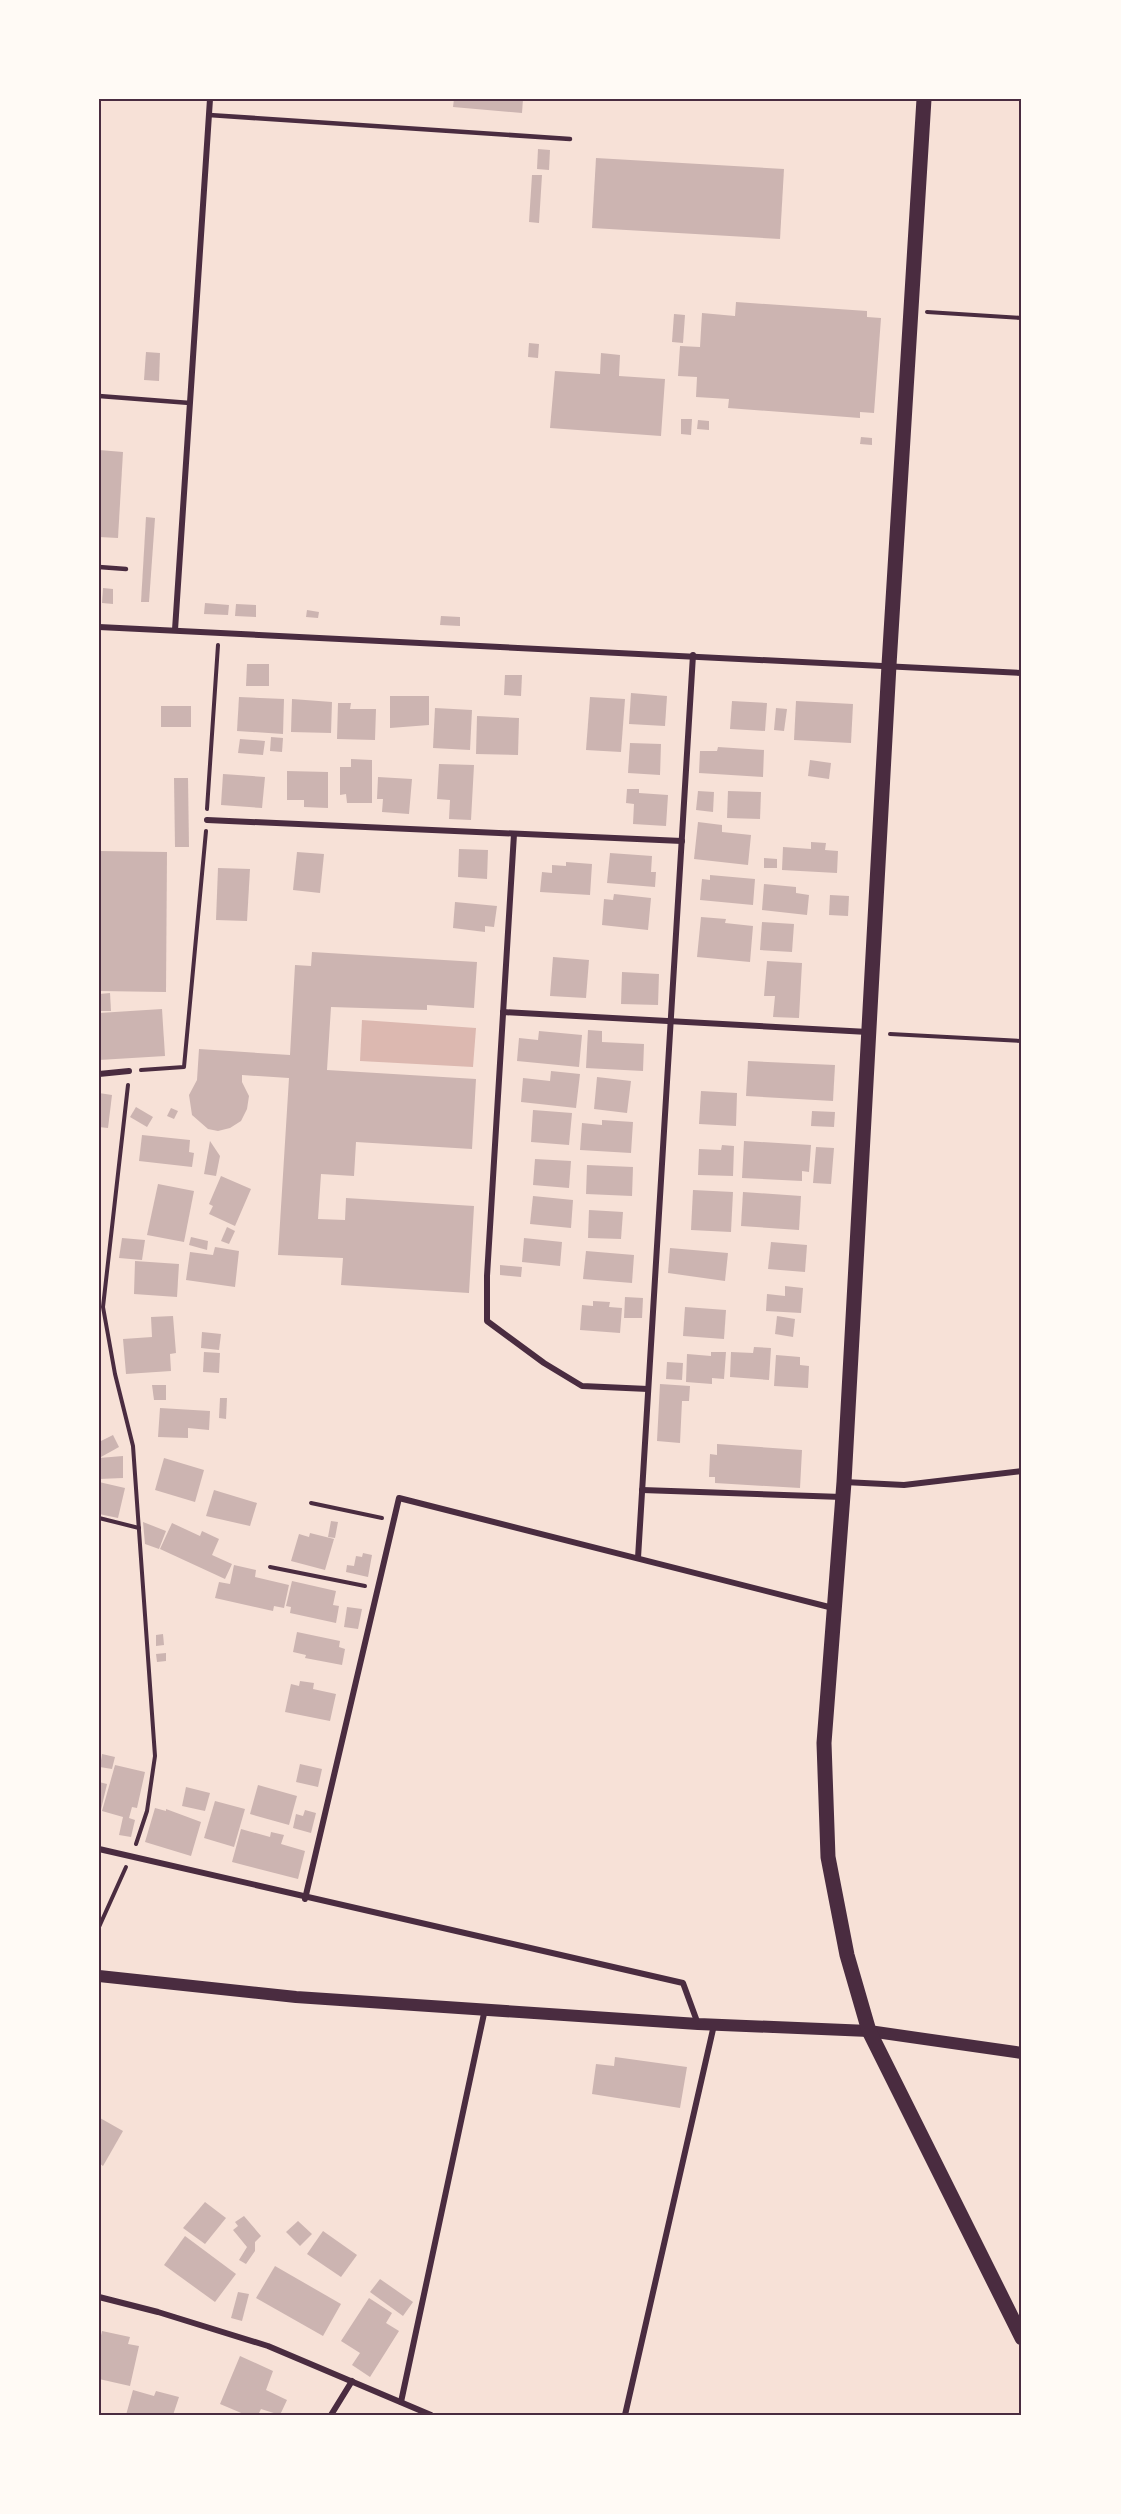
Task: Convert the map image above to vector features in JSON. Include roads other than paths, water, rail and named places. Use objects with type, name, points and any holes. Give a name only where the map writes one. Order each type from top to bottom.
[{"type":"main road","points":[[924,99],[889,664],[843,1490],[824,1743],[828,1857],[847,1955],[869,2031],[1022,2338]]},
{"type":"main road","points":[[99,1976],[296,1997],[714,2025],[869,2031],[1022,2053]]},
{"type":"street","points":[[175,630],[210,99]]},
{"type":"street","points":[[99,627],[889,664],[1022,673]]},
{"type":"street","points":[[638,1558],[693,655]]},
{"type":"street","points":[[207,820],[682,841]]},
{"type":"street","points":[[514,834],[487,1276],[487,1321],[544,1363],[582,1386],[648,1389]]},
{"type":"street","points":[[503,1012],[868,1032]]},
{"type":"street","points":[[99,1074],[129,1071]]},
{"type":"street","points":[[642,1490],[843,1490],[1022,1472]]},
{"type":"street","points":[[305,1899],[399,1498],[833,1608]]},
{"type":"street","points":[[99,1849],[305,1899],[683,1983],[698,2024]]},
{"type":"street","points":[[401,2402],[485,2009]]},
{"type":"street","points":[[625,2415],[714,2025]]},
{"type":"street","points":[[99,2297],[158,2312],[268,2346],[430,2415]]},
{"type":"street","points":[[332,2415],[352,2382]]},
{"type":"lane","points":[[209,115],[570,140]]},
{"type":"lane","points":[[99,396],[190,403]]},
{"type":"lane","points":[[99,567],[126,569]]}]
